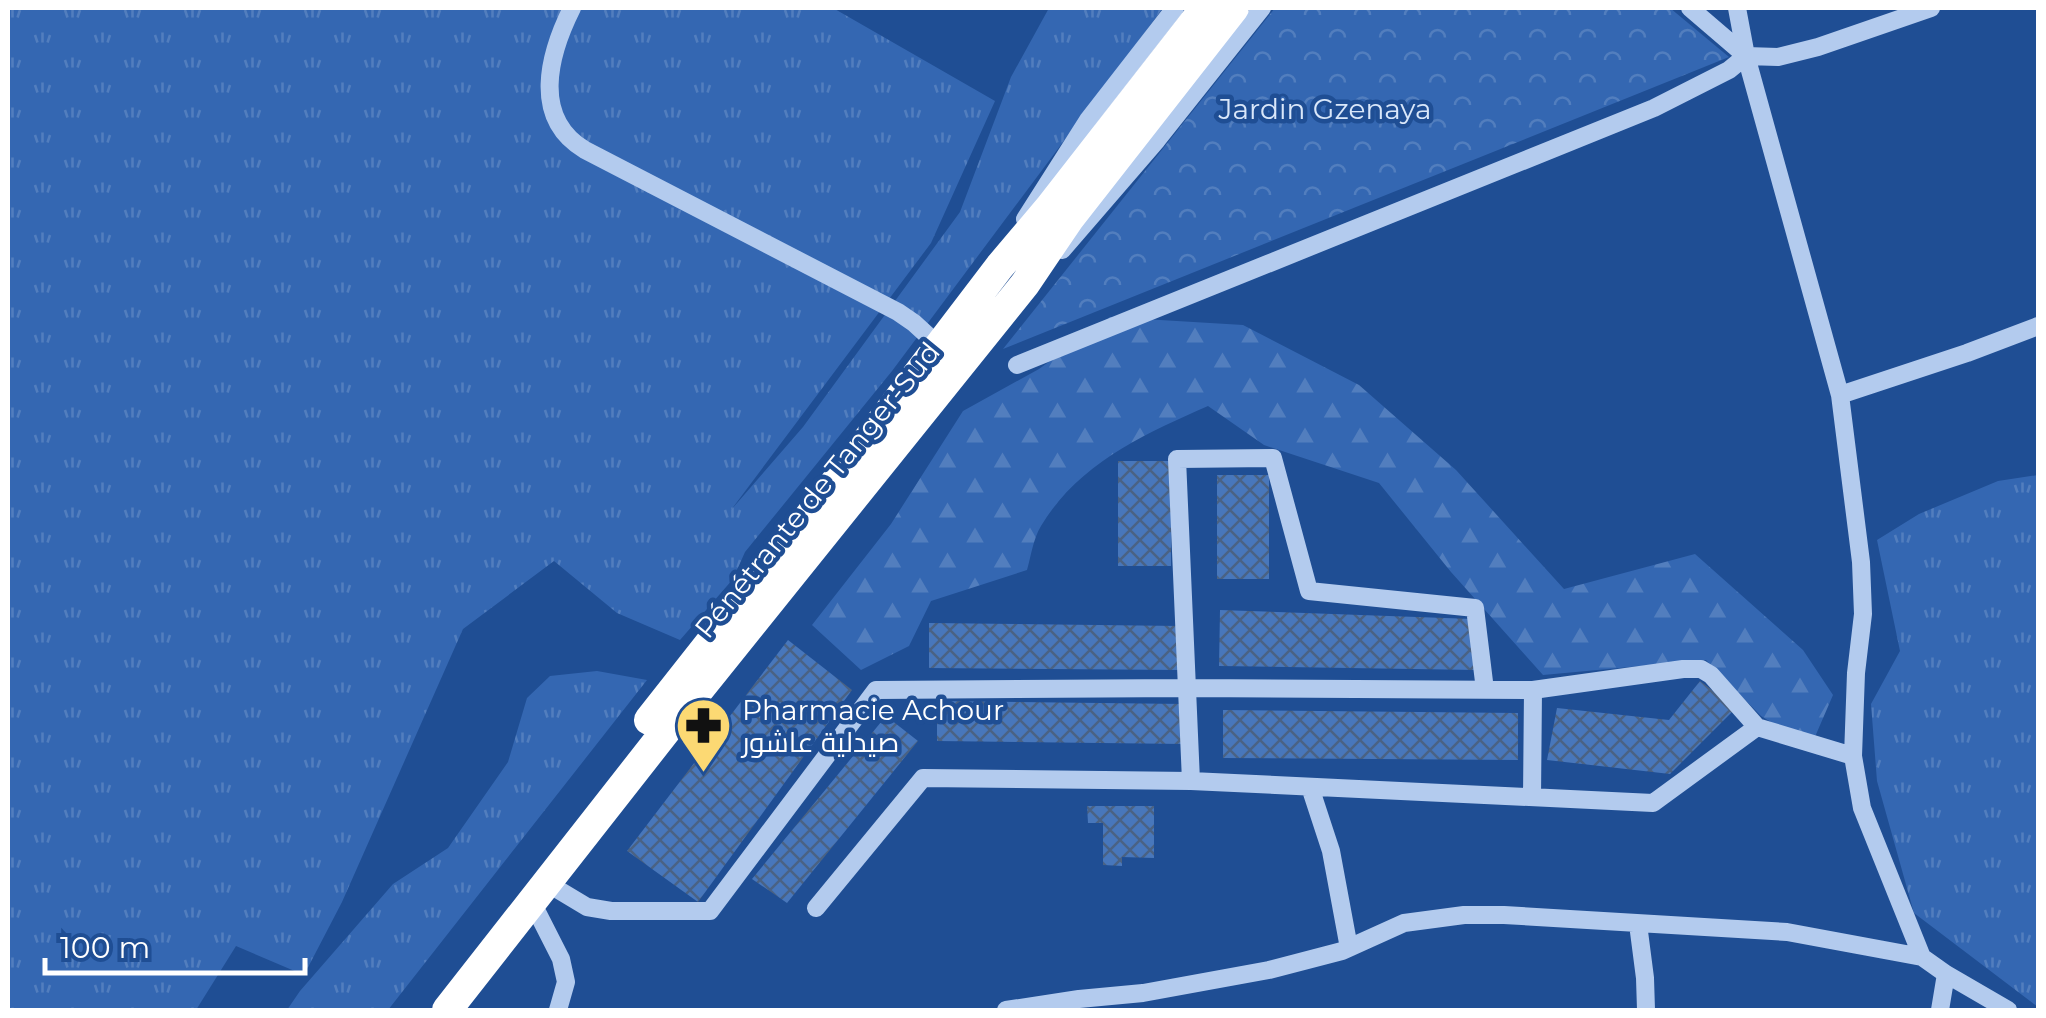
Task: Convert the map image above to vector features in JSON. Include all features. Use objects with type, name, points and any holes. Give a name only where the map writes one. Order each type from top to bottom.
[{"type":"highway","name":"Pénétrante de Tanger-Sud","points":[[753,605],[802,526],[938,345],[1205,8]]},
{"type":"highway","name":"Pénétrante de Tanger-Sud","points":[[424,1010],[753,605],[1025,284],[1069,220],[1234,8]]},
{"type":"highway","name":"Pénétrante de Tanger-Sud","points":[[447,1010],[540,892],[689,686]]},
{"type":"street","points":[[572,8],[555,52],[550,94],[553,115],[564,135],[585,150],[898,312],[938,345]]},
{"type":"street","points":[[1000,266],[1064,155],[1175,8]]},
{"type":"street","points":[[1025,284],[1052,262],[1087,222],[1262,8]]},
{"type":"street","points":[[1690,8],[1746,56],[1778,57],[1930,8]]},
{"type":"street","points":[[1737,8],[1746,56],[1840,395],[1861,562],[1863,614],[1856,673],[1854,756],[1862,808],[1922,957]]},
{"type":"street","points":[[1018,365],[1654,108],[1729,70],[1746,56]]},
{"type":"street","points":[[1840,395],[2038,326]]},
{"type":"street","points":[[1191,781],[1178,460],[1274,458],[1309,591],[1475,608],[1485,690]]},
{"type":"street","points":[[540,892],[611,911],[710,911],[876,690],[1533,690],[1668,670],[1701,669],[1712,675],[1757,727],[1854,756]]},
{"type":"street","points":[[1532,798],[1533,690]]},
{"type":"street","points":[[816,908],[923,778],[1191,781],[1653,803],[1757,727]]},
{"type":"street","points":[[1310,786],[1332,850],[1349,948]]},
{"type":"street","points":[[540,892],[566,982],[558,1010]]},
{"type":"street","points":[[1006,1010],[1079,999],[1142,1002],[1349,948],[1404,923],[1464,915],[1787,932],[1922,957],[2008,1010]]},
{"type":"street","points":[[1638,924],[1646,1010]]},
{"type":"street","points":[[1940,1010],[1946,974]]},
{"type":"green space","points":[[8,8],[833,8],[995,101],[931,243],[731,510],[803,427],[960,212],[1011,77],[1049,8],[1163,8],[892,371],[745,552],[733,579],[680,640],[617,613],[554,561],[463,629],[342,902],[304,975],[236,946],[196,1010],[8,1010]]},
{"type":"green space","name":"Jardin Gzenaya","points":[[1275,8],[1670,8],[1729,57],[1003,349]]},
{"type":"green space","points":[[1110,317],[1243,325],[1359,385],[1456,470],[1564,589],[1695,554],[1803,650],[1833,695],[1811,746],[1761,716],[1706,660],[1543,675],[1451,572],[1379,483],[1264,445],[1208,406],[1114,453],[1074,485],[1041,526],[1027,570],[931,601],[909,646],[861,670],[812,625],[891,524],[963,411],[1039,369]]},
{"type":"green space","points":[[2038,475],[2038,1007],[1914,913],[1877,781],[1871,704],[1900,651],[1877,540],[1919,514],[1998,481]]},
{"type":"green space","points":[[597,671],[647,680],[388,1010],[287,1010],[393,884],[448,848],[508,762],[527,698],[550,676]]},
{"type":"building","points":[[1118,461],[1171,461],[1171,566],[1118,566]]},
{"type":"building","points":[[1217,475],[1269,475],[1269,579],[1217,579]]},
{"type":"building","points":[[1220,610],[1473,619],[1476,670],[1219,666]]},
{"type":"building","points":[[929,623],[1181,626],[1180,670],[929,668]]},
{"type":"building","points":[[788,640],[852,690],[698,902],[627,851]]},
{"type":"building","points":[[1700,681],[1736,708],[1670,774],[1547,760],[1557,708],[1669,720]]},
{"type":"building","points":[[937,701],[1185,704],[1185,744],[937,741]]},
{"type":"building","points":[[1223,710],[1518,713],[1518,760],[1223,758]]},
{"type":"building","points":[[886,716],[918,741],[787,903],[752,879]]},
{"type":"building","points":[[1087,806],[1154,806],[1154,858],[1122,857],[1122,866],[1103,865],[1103,823],[1088,823]]},
{"type":"place","name":"Pharmacie Achour صيدلية عاشور","points":[[703,775]]}]
